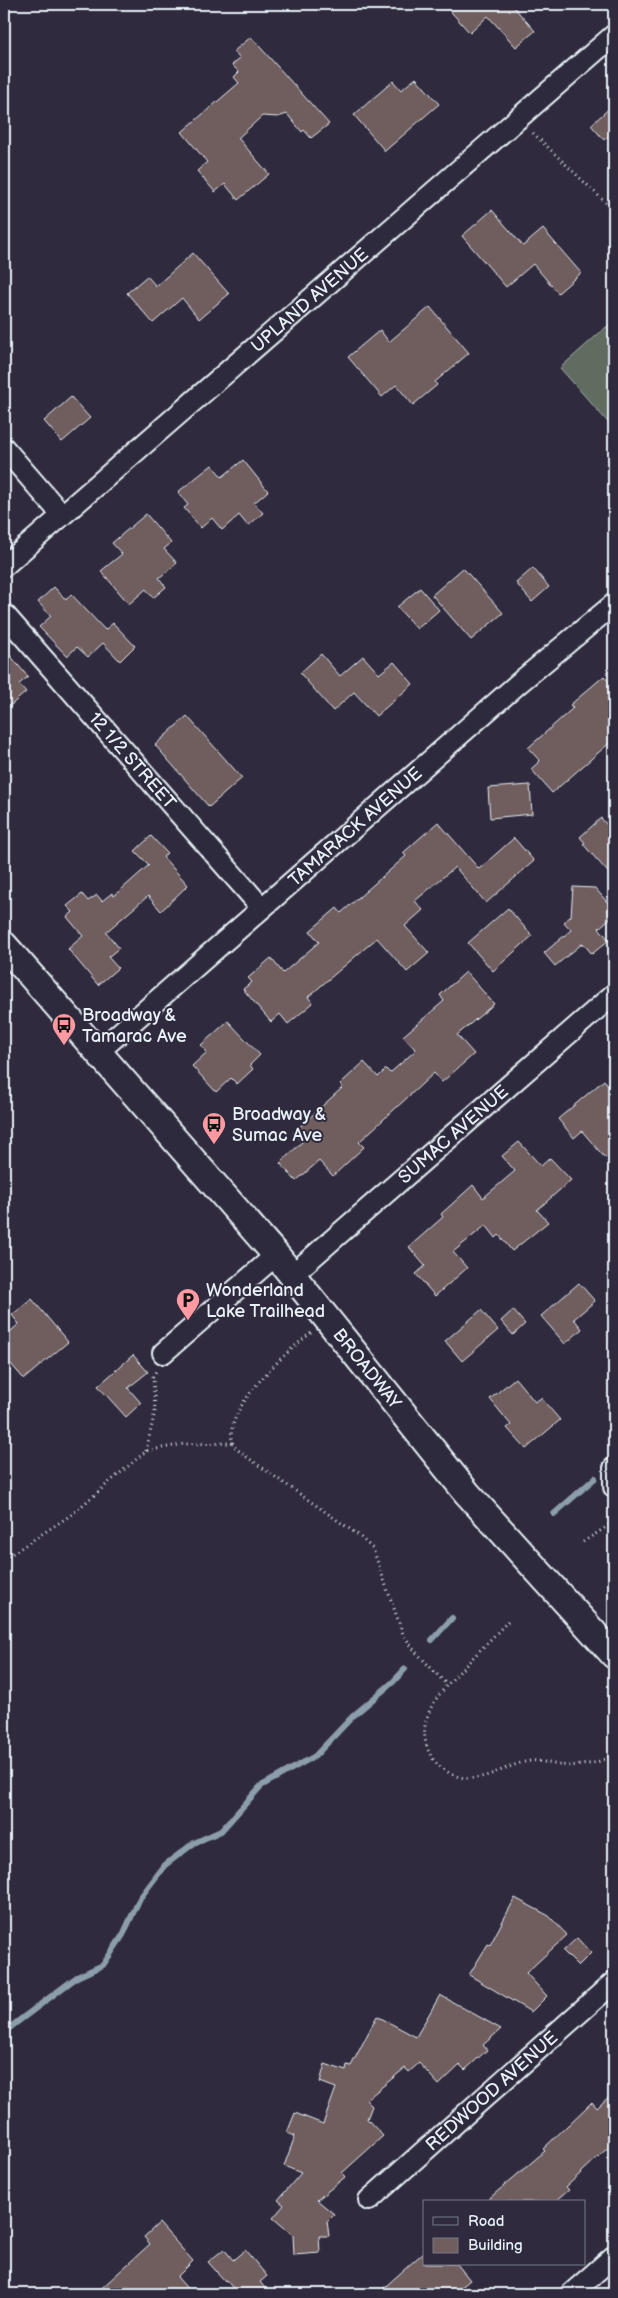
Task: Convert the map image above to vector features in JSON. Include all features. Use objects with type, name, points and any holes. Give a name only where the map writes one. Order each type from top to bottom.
[{"type":"main road","name":"BROADWAY","points":[[4,945],[284,1265],[468,1493],[614,1655]]},
{"type":"street","name":"UPLAND AVENUE","points":[[4,566],[614,34]]},
{"type":"street","points":[[4,448],[62,516]]},
{"type":"street","name":"TAMARACK AVENUE","points":[[98,1052],[520,682],[614,604]]},
{"type":"street","name":"12 1/2 STREET","points":[[4,614],[262,908]]},
{"type":"street","name":"SUMAC AVENUE","points":[[163,1353],[284,1265],[614,994]]},
{"type":"street","points":[[614,1468],[614,1487]]},
{"type":"street","name":"REDWOOD AVENUE","points":[[369,2200],[614,1982]]},
{"type":"street","points":[[571,2294],[614,2256]]},
{"type":"path","points":[[519,118],[606,203],[614,219]]},
{"type":"path","points":[[329,1320],[288,1350],[261,1379],[240,1408],[232,1431],[233,1443],[244,1455],[357,1534],[373,1549],[403,1634],[414,1650],[447,1685]]},
{"type":"path","points":[[146,1451],[155,1411],[153,1378],[163,1353]]},
{"type":"path","points":[[4,1559],[71,1515],[146,1451],[184,1444],[233,1443]]},
{"type":"path","points":[[583,1542],[614,1522]]},
{"type":"path","points":[[508,1621],[433,1702],[424,1727],[426,1746],[434,1761],[448,1773],[467,1778],[485,1777],[528,1761],[541,1760],[560,1765],[591,1764],[614,1754]]},
{"type":"green space","points":[[614,320],[614,429],[560,368]]},
{"type":"building","points":[[444,4],[511,4],[535,31],[516,47],[488,16],[470,33]]},
{"type":"building","points":[[251,37],[329,124],[311,138],[304,130],[302,132],[287,114],[278,117],[262,116],[238,138],[269,174],[238,200],[225,184],[215,192],[197,171],[207,162],[182,132],[239,83],[234,77],[239,72],[232,65],[240,58],[234,51]]},
{"type":"building","points":[[416,78],[439,104],[385,151],[354,115],[393,81],[401,90]]},
{"type":"building","points":[[614,104],[614,131],[604,140],[591,125]]},
{"type":"building","points":[[492,210],[523,246],[543,229],[581,273],[558,293],[533,264],[506,287],[462,236]]},
{"type":"building","points":[[193,253],[229,294],[199,319],[182,298],[153,323],[127,293],[147,276],[156,286]]},
{"type":"building","points":[[430,307],[469,353],[435,382],[437,385],[413,405],[396,385],[382,397],[348,357],[380,330],[389,342]]},
{"type":"building","points":[[71,397],[90,418],[62,442],[44,421]]},
{"type":"building","points":[[243,460],[268,491],[254,503],[263,513],[248,526],[239,515],[222,530],[212,518],[201,528],[184,508],[188,505],[178,492],[212,465],[222,477]]},
{"type":"building","points":[[146,514],[171,543],[164,549],[177,563],[159,578],[166,587],[153,598],[146,589],[129,604],[101,571],[122,554],[112,543]]},
{"type":"building","points":[[463,568],[503,613],[471,640],[432,595]]},
{"type":"building","points":[[533,568],[549,587],[532,602],[516,583]]},
{"type":"building","points":[[54,587],[66,600],[71,594],[105,630],[113,623],[135,646],[120,661],[103,643],[88,657],[77,647],[67,656],[39,627],[51,616],[38,602]]},
{"type":"building","points":[[420,588],[439,610],[417,629],[397,607]]},
{"type":"building","points":[[4,648],[28,677],[19,684],[26,692],[4,711]]},
{"type":"building","points":[[321,654],[340,676],[363,656],[379,674],[394,662],[413,684],[376,716],[354,692],[333,711],[300,673]]},
{"type":"building","points":[[604,676],[614,688],[614,739],[552,793],[531,769],[540,761],[528,748],[573,708],[570,705]]},
{"type":"building","points":[[187,716],[242,778],[209,807],[155,745]]},
{"type":"building","points":[[530,785],[532,814],[490,818],[488,788]]},
{"type":"building","points":[[601,818],[614,833],[614,879],[583,844],[585,843],[580,837]]},
{"type":"building","points":[[438,822],[479,869],[514,838],[534,861],[486,903],[455,867],[415,901],[423,910],[405,926],[429,953],[407,972],[377,938],[308,997],[313,1003],[288,1024],[280,1014],[271,1022],[243,989],[252,982],[248,978],[271,958],[283,973],[319,942],[310,931],[337,908],[341,913],[406,856],[403,853]]},
{"type":"building","points":[[151,836],[167,853],[163,857],[188,885],[161,911],[148,896],[106,932],[119,948],[108,957],[118,968],[98,985],[68,949],[83,936],[67,917],[73,912],[67,906],[82,894],[88,901],[97,895],[102,901],[112,893],[114,896],[149,865],[135,851]]},
{"type":"building","points":[[573,887],[595,888],[614,910],[614,915],[599,928],[609,940],[592,954],[583,943],[555,966],[544,953],[571,930],[564,922],[571,916]]},
{"type":"building","points":[[508,908],[532,936],[493,971],[468,943]]},
{"type":"building","points":[[466,972],[494,1004],[457,1035],[474,1054],[442,1082],[434,1073],[359,1142],[364,1147],[333,1176],[319,1161],[296,1181],[280,1163],[302,1142],[293,1133],[343,1087],[340,1084],[364,1062],[378,1077],[386,1069],[390,1073],[416,1050],[403,1036],[444,1001],[440,995]]},
{"type":"building","points":[[228,1021],[260,1055],[250,1065],[253,1069],[237,1084],[231,1078],[216,1092],[192,1066],[207,1052],[201,1045]]},
{"type":"building","points":[[604,1080],[614,1092],[614,1150],[605,1158],[582,1131],[574,1138],[558,1119]]},
{"type":"building","points":[[519,1142],[541,1166],[550,1158],[571,1180],[537,1210],[548,1222],[512,1251],[499,1235],[496,1238],[486,1225],[453,1252],[467,1268],[435,1296],[416,1274],[425,1266],[409,1247],[443,1217],[441,1214],[473,1185],[483,1198],[515,1171],[502,1156]]},
{"type":"building","points":[[579,1283],[595,1301],[574,1319],[582,1329],[565,1344],[541,1316]]},
{"type":"building","points":[[32,1299],[68,1342],[24,1379],[4,1356],[4,1337],[19,1324],[12,1315]]},
{"type":"building","points":[[481,1310],[498,1330],[462,1361],[445,1341]]},
{"type":"building","points":[[513,1310],[525,1324],[513,1335],[501,1321]]},
{"type":"building","points":[[133,1355],[148,1372],[128,1388],[141,1403],[126,1417],[98,1386]]},
{"type":"building","points":[[515,1378],[535,1402],[541,1398],[560,1420],[526,1449],[507,1428],[511,1425],[490,1399]]},
{"type":"building","points":[[515,1898],[549,1916],[567,1935],[526,1973],[547,1996],[531,2012],[469,1975],[488,1944],[490,1945]]},
{"type":"building","points":[[577,1938],[591,1953],[578,1966],[563,1951]]},
{"type":"building","points":[[440,1995],[501,2029],[483,2045],[487,2050],[465,2070],[460,2065],[439,2085],[419,2063],[409,2072],[405,2068],[366,2100],[372,2106],[367,2119],[383,2136],[342,2173],[345,2177],[317,2200],[334,2214],[327,2221],[329,2236],[319,2236],[320,2253],[294,2255],[293,2235],[273,2218],[284,2205],[278,2200],[301,2173],[284,2166],[295,2136],[287,2133],[295,2113],[323,2124],[336,2088],[320,2082],[325,2064],[346,2071],[347,2065],[351,2066],[377,2016],[416,2037]]},
{"type":"building","points":[[614,2092],[614,2142],[566,2187],[569,2190],[557,2200],[487,2200],[545,2151],[543,2149],[592,2102],[597,2108]]},
{"type":"building","points":[[159,2223],[193,2261],[177,2277],[192,2294],[95,2294],[150,2244],[144,2237]]},
{"type":"building","points":[[224,2249],[233,2260],[245,2250],[267,2276],[260,2282],[270,2294],[238,2294],[208,2262]]},
{"type":"building","points":[[423,2253],[423,2266],[459,2266],[470,2280],[453,2294],[377,2294]]},
{"type":"waterway","points":[[554,1514],[595,1478]]},
{"type":"waterway","points":[[432,1640],[452,1618]]},
{"type":"waterway","points":[[4,2032],[77,1977],[103,1965],[123,1935],[140,1898],[165,1865],[194,1843],[221,1831],[261,1786],[315,1756],[353,1716],[393,1682],[405,1669]]},
{"type":"place","name":"Broadway & Tamarac Ave","points":[[64,1046]]},
{"type":"place","name":"Broadway & Sumac Ave","points":[[214,1145]]},
{"type":"place","name":"Wonderland Lake Trailhead","points":[[188,1321]]}]
